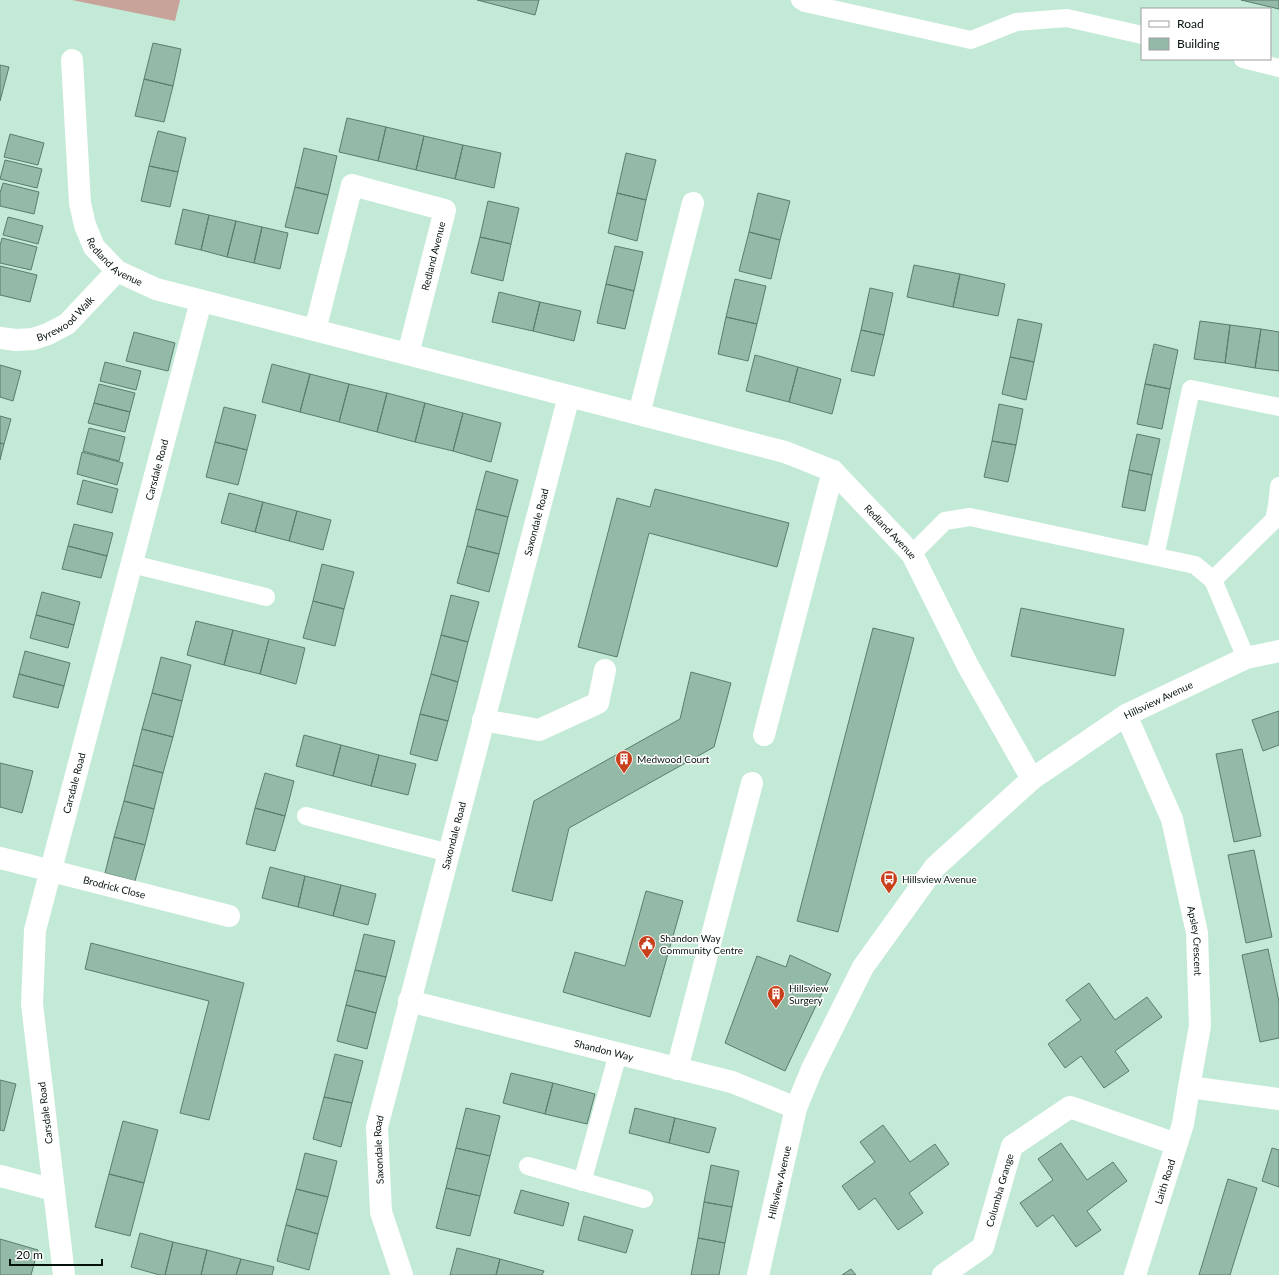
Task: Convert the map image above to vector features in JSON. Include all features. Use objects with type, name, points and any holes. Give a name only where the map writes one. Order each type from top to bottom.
[{"type":"street","name":"Redland Avenue","points":[[72,60],[80,203],[85,225],[94,247],[117,271],[156,289],[785,452],[833,471],[912,554],[968,666],[1032,779]]},
{"type":"street","name":"Redland Avenue","points":[[315,330],[352,185],[444,210],[408,354]]},
{"type":"street","points":[[639,414],[693,203]]},
{"type":"street","name":"Byrewood Walk","points":[[0,338],[16,340],[33,339],[48,334],[67,324],[117,271]]},
{"type":"street","name":"Carsdale Road","points":[[64,1275],[32,1004],[35,930],[201,301]]},
{"type":"street","name":"Saxondale Road","points":[[402,1275],[382,1212],[377,1126],[569,396]]},
{"type":"street","points":[[764,735],[833,471]]},
{"type":"street","name":"Hillsview Avenue","points":[[758,1275],[796,1108],[812,1069],[864,967],[934,867],[1032,779],[1126,715],[1246,658],[1279,651]]},
{"type":"street","points":[[483,720],[539,730],[598,702],[605,670]]},
{"type":"street","name":"Apsley Crescent","points":[[1126,715],[1172,819],[1197,933],[1200,1026],[1189,1087]]},
{"type":"street","points":[[677,1069],[752,783]]},
{"type":"street","name":"Brodrick Close","points":[[0,858],[230,916]]},
{"type":"street","name":"Shandon Way","points":[[410,1001],[732,1082],[796,1108]]},
{"type":"street","points":[[1189,1087],[1279,1099]]},
{"type":"street","name":"Laith Road","points":[[1135,1275],[1183,1124],[1189,1087]]},
{"type":"street","name":"Columbia Grange","points":[[943,1275],[983,1247],[1012,1146],[1070,1107],[1176,1144]]},
{"type":"street","points":[[0,1176],[54,1190]]},
{"type":"lane","points":[[800,0],[806,3],[971,40],[1016,22],[1067,18],[1141,35]]},
{"type":"lane","points":[[1247,60],[1279,68]]},
{"type":"lane","points":[[1155,556],[1191,389],[1279,407]]},
{"type":"lane","points":[[1213,580],[1274,520],[1279,486]]},
{"type":"lane","points":[[912,554],[945,521],[970,517],[1195,565],[1213,580],[1246,658]]},
{"type":"lane","points":[[132,564],[266,597]]},
{"type":"lane","points":[[306,816],[449,853]]},
{"type":"lane","points":[[582,1182],[618,1054]]},
{"type":"lane","points":[[528,1166],[644,1199]]},
{"type":"shaded area","points":[[72,0],[180,0],[175,21]]},
{"type":"building","points":[[477,0],[539,0],[535,15]]},
{"type":"building","points":[[1241,0],[1279,0],[1279,9]]},
{"type":"building","points":[[153,43],[181,49],[173,86],[144,79]]},
{"type":"building","points":[[0,65],[9,67],[0,101]]},
{"type":"building","points":[[144,79],[173,86],[164,122],[135,116]]},
{"type":"building","points":[[347,118],[386,127],[378,161],[339,152]]},
{"type":"building","points":[[386,127],[424,136],[416,170],[378,161]]},
{"type":"building","points":[[158,131],[186,138],[178,172],[149,166]]},
{"type":"building","points":[[10,134],[44,143],[38,165],[4,157]]},
{"type":"building","points":[[424,136],[463,145],[455,179],[416,170]]},
{"type":"building","points":[[463,145],[501,153],[494,188],[455,179]]},
{"type":"building","points":[[304,148],[337,156],[328,195],[295,187]]},
{"type":"building","points":[[626,153],[656,160],[646,200],[617,193]]},
{"type":"building","points":[[5,160],[42,169],[37,188],[0,179]]},
{"type":"building","points":[[149,166],[178,172],[170,207],[141,201]]},
{"type":"building","points":[[3,183],[39,192],[34,214],[0,206],[0,193]]},
{"type":"building","points":[[295,187],[328,195],[318,234],[285,227]]},
{"type":"building","points":[[617,193],[646,200],[637,241],[608,233]]},
{"type":"building","points":[[758,193],[790,201],[780,240],[749,232]]},
{"type":"building","points":[[488,201],[519,208],[511,244],[480,237]]},
{"type":"building","points":[[183,209],[209,215],[201,250],[175,244]]},
{"type":"building","points":[[209,215],[236,221],[227,257],[201,250]]},
{"type":"building","points":[[8,217],[43,226],[38,244],[3,235]]},
{"type":"building","points":[[236,221],[262,227],[254,263],[227,257]]},
{"type":"building","points":[[262,227],[288,233],[280,269],[254,263]]},
{"type":"building","points":[[749,232],[780,240],[771,279],[739,271]]},
{"type":"building","points":[[480,237],[511,244],[503,281],[471,273]]},
{"type":"building","points":[[2,238],[37,247],[31,270],[0,263],[0,246]]},
{"type":"building","points":[[615,246],[643,252],[634,291],[606,284]]},
{"type":"building","points":[[914,265],[960,274],[953,307],[907,297]]},
{"type":"building","points":[[0,266],[37,275],[30,302],[0,295]]},
{"type":"building","points":[[960,274],[1005,284],[998,316],[953,307]]},
{"type":"building","points":[[735,279],[766,286],[757,324],[726,317]]},
{"type":"building","points":[[606,284],[634,291],[625,329],[597,323]]},
{"type":"building","points":[[870,288],[893,293],[884,335],[861,330]]},
{"type":"building","points":[[499,292],[540,302],[533,331],[492,322]]},
{"type":"building","points":[[540,302],[581,311],[574,341],[533,331]]},
{"type":"building","points":[[726,317],[757,324],[748,361],[718,354]]},
{"type":"building","points":[[1018,319],[1042,324],[1034,362],[1010,357]]},
{"type":"building","points":[[1200,321],[1230,325],[1225,363],[1194,359]]},
{"type":"building","points":[[1230,325],[1261,329],[1255,368],[1225,363]]},
{"type":"building","points":[[1261,329],[1279,332],[1279,371],[1255,368]]},
{"type":"building","points":[[861,330],[884,335],[874,376],[851,371]]},
{"type":"building","points":[[134,332],[175,343],[168,371],[126,361]]},
{"type":"building","points":[[1154,344],[1178,350],[1170,389],[1145,384]]},
{"type":"building","points":[[755,355],[798,367],[789,402],[746,391]]},
{"type":"building","points":[[1010,357],[1034,362],[1026,400],[1002,394]]},
{"type":"building","points":[[105,362],[141,371],[136,390],[100,381]]},
{"type":"building","points":[[272,364],[310,374],[300,412],[262,402]]},
{"type":"building","points":[[0,365],[21,371],[13,401],[0,397]]},
{"type":"building","points":[[798,367],[841,379],[832,414],[789,402]]},
{"type":"building","points":[[310,374],[349,384],[339,422],[300,412]]},
{"type":"building","points":[[99,384],[135,393],[130,412],[94,403]]},
{"type":"building","points":[[349,384],[387,393],[377,432],[339,422]]},
{"type":"building","points":[[1145,384],[1170,389],[1162,429],[1137,424]]},
{"type":"building","points":[[387,393],[425,403],[415,442],[377,432]]},
{"type":"building","points":[[94,403],[130,412],[125,432],[88,423]]},
{"type":"building","points":[[425,403],[463,413],[453,451],[415,442]]},
{"type":"building","points":[[999,404],[1023,409],[1016,445],[992,441]]},
{"type":"building","points":[[224,407],[256,415],[247,450],[215,442]]},
{"type":"building","points":[[463,413],[501,423],[491,462],[453,451]]},
{"type":"building","points":[[0,416],[11,419],[4,444],[0,443]]},
{"type":"building","points":[[89,428],[125,437],[119,461],[83,451]]},
{"type":"building","points":[[1137,434],[1160,439],[1152,475],[1129,470]]},
{"type":"building","points":[[992,441],[1016,445],[1008,482],[984,477]]},
{"type":"building","points":[[215,442],[247,450],[238,485],[206,477]]},
{"type":"building","points":[[0,443],[4,444],[0,460]]},
{"type":"building","points":[[82,452],[123,463],[117,485],[77,474]]},
{"type":"building","points":[[1129,470],[1152,475],[1145,511],[1122,507]]},
{"type":"building","points":[[486,471],[518,480],[508,517],[476,509]]},
{"type":"building","points":[[83,480],[118,489],[112,513],[77,504]]},
{"type":"building","points":[[655,489],[789,523],[777,567],[649,533],[617,657],[578,647],[617,498],[650,507]]},
{"type":"building","points":[[229,493],[263,502],[255,532],[221,523]]},
{"type":"building","points":[[263,502],[297,511],[289,541],[255,532]]},
{"type":"building","points":[[476,509],[508,517],[499,554],[467,546]]},
{"type":"building","points":[[297,511],[331,520],[323,550],[289,541]]},
{"type":"building","points":[[74,524],[113,533],[107,556],[68,546]]},
{"type":"building","points":[[68,546],[107,556],[101,578],[62,569]]},
{"type":"building","points":[[467,546],[499,554],[489,592],[457,583]]},
{"type":"building","points":[[322,564],[354,572],[344,609],[313,601]]},
{"type":"building","points":[[42,592],[80,602],[74,625],[36,615]]},
{"type":"building","points":[[451,595],[479,602],[468,642],[441,635]]},
{"type":"building","points":[[313,601],[344,609],[335,646],[303,638]]},
{"type":"building","points":[[1021,608],[1124,629],[1115,676],[1011,656]]},
{"type":"building","points":[[36,615],[74,625],[68,648],[30,638]]},
{"type":"building","points":[[196,621],[233,630],[224,665],[187,655]]},
{"type":"building","points":[[873,628],[914,638],[838,932],[797,921]]},
{"type":"building","points":[[233,630],[269,639],[260,674],[224,665]]},
{"type":"building","points":[[441,635],[468,642],[458,682],[431,674]]},
{"type":"building","points":[[269,639],[305,648],[296,684],[260,674]]},
{"type":"building","points":[[25,651],[70,663],[64,686],[19,674]]},
{"type":"building","points":[[161,657],[191,665],[182,701],[152,693]]},
{"type":"building","name":"Medwood Court","points":[[691,672],[731,683],[714,747],[569,828],[552,901],[512,891],[534,801],[680,719]]},
{"type":"building","points":[[19,674],[64,686],[58,708],[13,697]]},
{"type":"building","points":[[431,674],[458,682],[448,721],[420,714]]},
{"type":"building","points":[[152,693],[182,701],[173,737],[142,729]]},
{"type":"building","points":[[1279,711],[1279,745],[1263,751],[1252,720]]},
{"type":"building","points":[[420,714],[448,721],[437,761],[410,754]]},
{"type":"building","points":[[142,729],[173,737],[163,773],[133,765]]},
{"type":"building","points":[[304,735],[341,745],[333,776],[296,766]]},
{"type":"building","points":[[341,745],[379,755],[371,786],[333,776]]},
{"type":"building","points":[[1242,749],[1261,836],[1234,842],[1216,754]]},
{"type":"building","points":[[379,755],[416,764],[408,795],[371,786]]},
{"type":"building","points":[[0,763],[33,771],[22,813],[0,807]]},
{"type":"building","points":[[133,765],[163,773],[154,809],[124,801]]},
{"type":"building","points":[[265,773],[294,781],[285,816],[255,808]]},
{"type":"building","points":[[124,801],[154,809],[145,845],[114,837]]},
{"type":"building","points":[[255,808],[285,816],[275,851],[246,844]]},
{"type":"building","points":[[114,837],[145,845],[135,881],[105,873]]},
{"type":"building","points":[[1254,850],[1272,937],[1246,943],[1228,855]]},
{"type":"building","points":[[270,867],[305,876],[298,907],[262,898]]},
{"type":"building","points":[[305,876],[341,885],[333,916],[298,907]]},
{"type":"building","points":[[341,885],[376,894],[368,925],[333,916]]},
{"type":"building","name":"Shandon Way Community Centre","points":[[646,891],[683,901],[650,1017],[563,992],[575,952],[625,966]]},
{"type":"building","points":[[364,934],[395,941],[386,977],[355,970]]},
{"type":"building","points":[[91,943],[244,983],[209,1120],[180,1113],[209,1001],[85,969]]},
{"type":"building","points":[[1268,949],[1279,1002],[1279,1038],[1260,1042],[1242,955]]},
{"type":"building","name":"Hillsview Surgery","points":[[790,955],[831,974],[785,1071],[725,1043],[757,956],[786,967]]},
{"type":"building","points":[[355,970],[386,977],[376,1013],[346,1005]]},
{"type":"building","points":[[1089,983],[1115,1020],[1147,997],[1162,1017],[1115,1051],[1129,1071],[1104,1088],[1081,1056],[1065,1068],[1048,1044],[1081,1020],[1066,1000]]},
{"type":"building","points":[[346,1005],[376,1013],[367,1049],[337,1041]]},
{"type":"building","points":[[335,1054],[363,1061],[352,1103],[324,1097]]},
{"type":"building","points":[[511,1073],[553,1083],[545,1114],[503,1103]]},
{"type":"building","points":[[0,1080],[16,1084],[4,1131],[0,1130]]},
{"type":"building","points":[[553,1083],[595,1094],[587,1124],[545,1114]]},
{"type":"building","points":[[324,1097],[352,1103],[341,1147],[313,1139]]},
{"type":"building","points":[[466,1108],[500,1116],[490,1156],[456,1148]]},
{"type":"building","points":[[635,1108],[675,1118],[669,1143],[629,1133]]},
{"type":"building","points":[[675,1118],[716,1128],[709,1153],[669,1143]]},
{"type":"building","points":[[123,1121],[158,1130],[144,1183],[109,1174]]},
{"type":"building","points":[[883,1125],[910,1162],[935,1144],[949,1164],[909,1193],[923,1213],[898,1230],[875,1198],[859,1210],[842,1186],[875,1162],[860,1142]]},
{"type":"building","points":[[1061,1143],[1087,1180],[1113,1162],[1127,1181],[1087,1211],[1101,1230],[1076,1247],[1053,1215],[1037,1227],[1020,1203],[1053,1180],[1038,1159]]},
{"type":"building","points":[[456,1148],[490,1156],[480,1196],[446,1188]]},
{"type":"building","points":[[1272,1148],[1279,1150],[1279,1187],[1262,1181]]},
{"type":"building","points":[[305,1153],[337,1161],[328,1197],[296,1189]]},
{"type":"building","points":[[711,1165],[739,1171],[732,1207],[704,1202]]},
{"type":"building","points":[[109,1174],[144,1183],[130,1236],[95,1227]]},
{"type":"building","points":[[1228,1179],[1257,1188],[1230,1275],[1199,1275]]},
{"type":"building","points":[[446,1188],[480,1196],[470,1236],[436,1228]]},
{"type":"building","points":[[296,1189],[328,1197],[318,1234],[286,1225]]},
{"type":"building","points":[[521,1190],[569,1203],[563,1226],[514,1213]]},
{"type":"building","points":[[704,1202],[732,1207],[725,1243],[698,1238]]},
{"type":"building","points":[[584,1216],[633,1230],[626,1253],[578,1240]]},
{"type":"building","points":[[286,1225],[318,1234],[309,1270],[277,1261]]},
{"type":"building","points":[[140,1233],[173,1242],[165,1275],[131,1267]]},
{"type":"building","points":[[698,1238],[725,1243],[719,1275],[691,1275]]},
{"type":"building","points":[[0,1239],[38,1250],[31,1275],[0,1275]]},
{"type":"building","points":[[173,1242],[207,1250],[201,1275],[165,1275]]},
{"type":"building","points":[[457,1248],[500,1259],[496,1275],[450,1275]]},
{"type":"building","points":[[207,1250],[241,1259],[236,1275],[201,1275]]},
{"type":"building","points":[[241,1259],[274,1267],[272,1275],[236,1275]]},
{"type":"building","points":[[500,1259],[544,1271],[542,1275],[496,1275]]},
{"type":"building","points":[[851,1269],[856,1275],[842,1275]]},
{"type":"place","name":"Medwood Court","points":[[624,774]]},
{"type":"place","name":"Hillsview Avenue","points":[[889,894]]},
{"type":"place","name":"Shandon Way Community Centre","points":[[647,959]]},
{"type":"place","name":"Hillsview Surgery","points":[[776,1009]]}]
